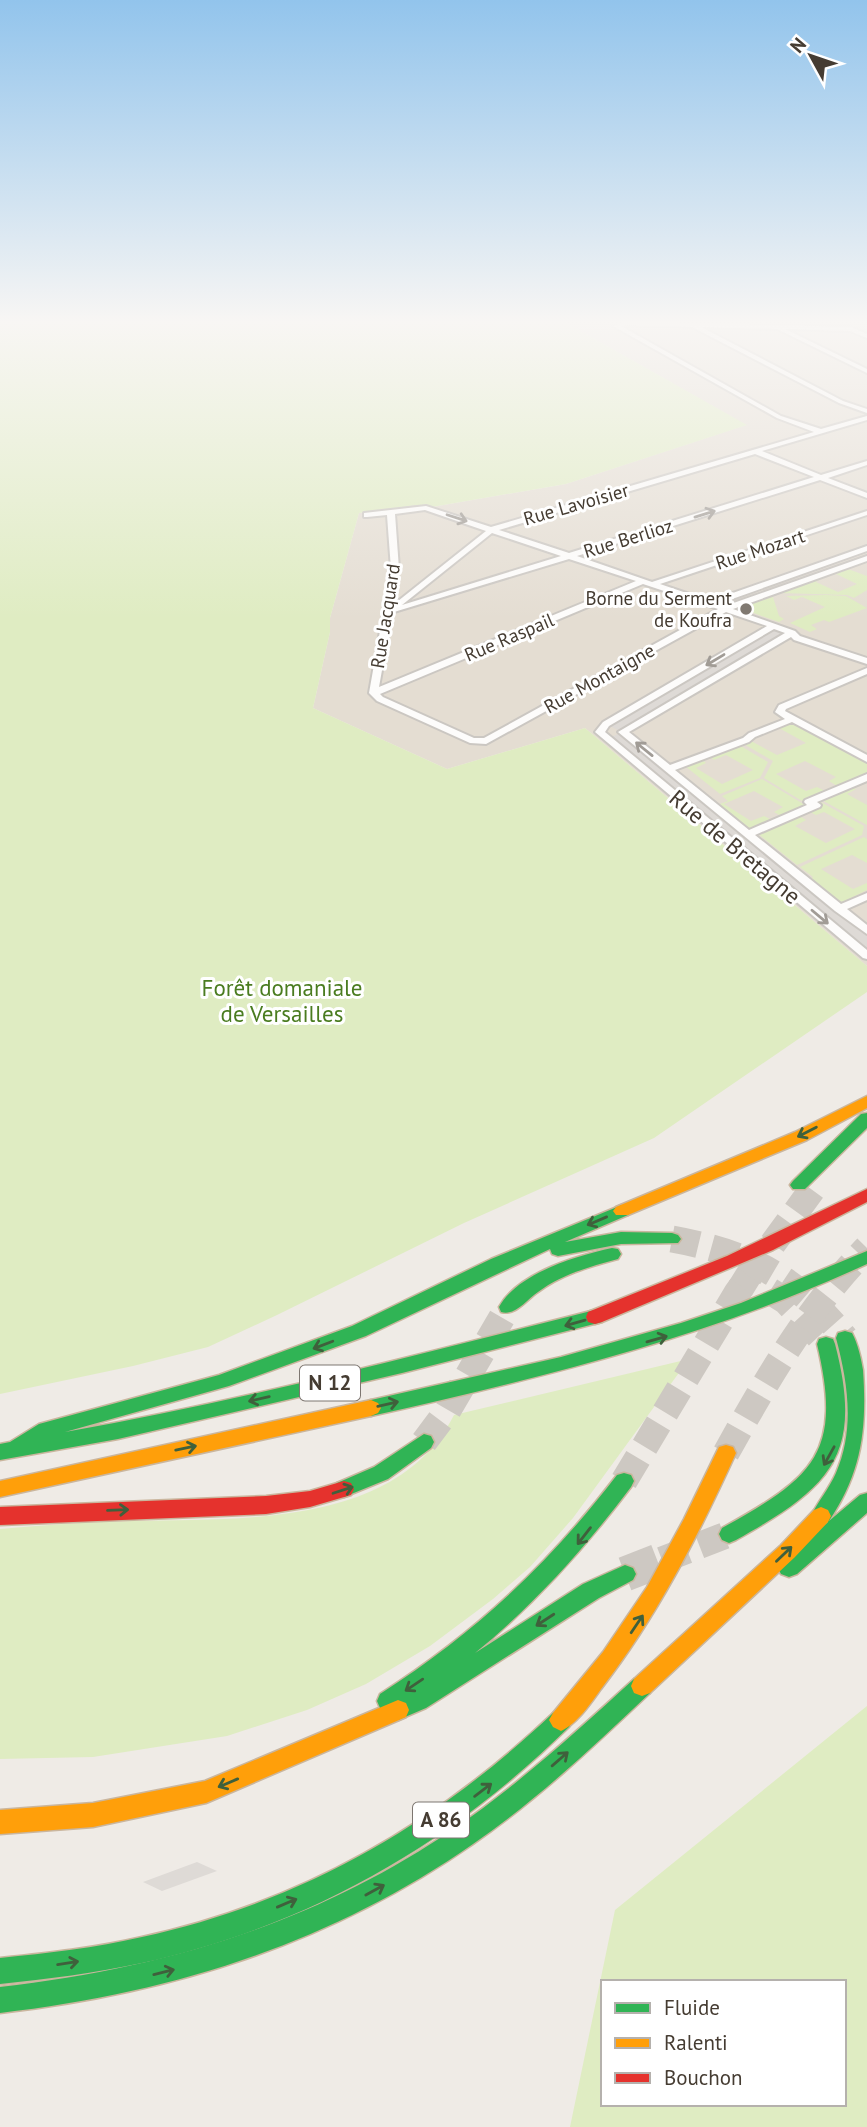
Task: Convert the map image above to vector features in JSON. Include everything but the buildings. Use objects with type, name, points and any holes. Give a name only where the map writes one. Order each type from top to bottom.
[{"type":"highway","points":[[359,1331],[497,1264],[801,1136],[867,1101]]},
{"type":"highway","points":[[867,1118],[806,1186],[867,1136]]},
{"type":"highway","name":"N 12","points":[[0,1452],[118,1431],[527,1336],[640,1301],[806,1229],[867,1195]]},
{"type":"highway","points":[[17,1448],[46,1430],[222,1381],[359,1331],[510,1266],[551,1252],[621,1238],[672,1239]]},
{"type":"highway","points":[[508,1307],[535,1282],[571,1264],[615,1254],[662,1253]]},
{"type":"highway","name":"N 12","points":[[0,1489],[589,1359],[743,1311],[843,1270],[867,1257]]},
{"type":"highway","points":[[627,1700],[799,1539],[835,1497],[856,1458],[866,1420],[862,1380],[852,1349],[845,1338]]},
{"type":"highway","points":[[729,1534],[780,1508],[800,1493],[816,1477],[829,1458],[842,1422],[843,1405],[836,1370],[826,1344]]},
{"type":"highway","points":[[0,1516],[292,1502],[333,1493],[376,1477],[394,1467],[424,1442]]},
{"type":"highway","name":"A 86","points":[[0,1970],[30,1969],[146,1949],[255,1916],[320,1888],[386,1853],[467,1801],[525,1754],[563,1718],[616,1655],[673,1567],[726,1453]]},
{"type":"highway","points":[[291,1756],[402,1693],[451,1660],[528,1598],[567,1558],[624,1481]]},
{"type":"highway","points":[[0,2000],[92,1989],[201,1963],[279,1935],[353,1902],[404,1874],[492,1815],[627,1700],[726,1622],[867,1501]]},
{"type":"highway","points":[[0,1822],[93,1815],[206,1792],[418,1701],[592,1591],[625,1574]]},
{"type":"street","points":[[788,420],[820,432]]},
{"type":"street","name":"Rue Lavoisier","points":[[389,612],[491,530],[859,420]]},
{"type":"street","points":[[755,451],[867,496]]},
{"type":"street","name":"Rue Berlioz","points":[[389,612],[867,463]]},
{"type":"street","points":[[367,515],[426,508],[774,626],[792,633],[797,638],[867,658]]},
{"type":"street","name":"Rue Jacquard","points":[[391,512],[396,569],[374,694],[474,740]]},
{"type":"street","name":"Rue Mozart","points":[[647,583],[867,513]]},
{"type":"street","points":[[709,604],[867,548]]},
{"type":"street","name":"Rue Montaigne","points":[[474,740],[490,739],[724,609],[867,558]]},
{"type":"street","name":"Rue Raspail","points":[[374,694],[647,583]]},
{"type":"street","points":[[774,626],[606,724],[600,732],[604,737],[623,732],[792,633]]},
{"type":"street","points":[[867,671],[782,708],[780,712],[790,720],[867,759]]},
{"type":"street","points":[[669,769],[790,720]]},
{"type":"street","name":"Rue de Bretagne","points":[[606,724],[623,732],[867,931]]},
{"type":"street","name":"Rue de Bretagne","points":[[604,737],[867,956]]},
{"type":"street","points":[[748,834],[816,806],[809,802],[867,776]]},
{"type":"street","points":[[839,909],[867,896]]},
{"type":"shaded area","points":[[738,420],[867,420],[867,966],[585,728],[447,769],[313,708],[330,632],[330,618],[359,513],[417,504],[432,507],[566,484],[746,425]]},
{"type":"shaded area","points":[[774,626],[791,634],[620,731],[608,725]]},
{"type":"shaded area","points":[[621,733],[867,934],[867,956],[608,738]]},
{"type":"shaded area","points":[[197,1862],[217,1871],[162,1891],[143,1882]]},
{"type":"green space","name":"Forêt domaniale de Versailles","points":[[0,420],[739,420],[747,425],[566,484],[432,507],[417,505],[359,513],[330,618],[330,632],[313,708],[447,769],[585,728],[867,966],[867,992],[654,1138],[464,1223],[208,1347],[0,1394]]},
{"type":"green space","points":[[848,569],[867,576],[867,590],[854,598],[847,595],[779,593],[821,578],[816,582],[838,592],[857,584],[836,574],[825,576]]},
{"type":"green space","points":[[772,594],[779,616],[784,619],[779,622],[751,612],[746,604]]},
{"type":"green space","points":[[786,596],[846,596],[867,608],[829,622],[824,620],[811,625],[817,629],[810,632],[790,623],[825,607],[802,597],[794,600]]},
{"type":"green space","points":[[790,721],[867,761],[867,773],[837,786],[829,781],[836,777],[805,761],[776,774],[806,791],[817,787],[825,791],[802,801],[764,778],[773,761],[742,743],[758,734],[760,736],[751,741],[777,755],[806,743],[779,728],[766,731]]},
{"type":"green space","points":[[739,745],[768,762],[760,778],[720,794],[685,766],[701,759],[706,763],[696,768],[722,784],[753,770],[726,755],[714,760],[709,756]]},
{"type":"green space","points":[[762,779],[805,805],[781,816],[774,812],[783,807],[754,791],[724,804],[751,821],[764,816],[772,820],[748,830],[717,805],[728,801],[722,796]]},
{"type":"green space","points":[[850,786],[856,789],[847,794],[867,805],[867,825],[820,799]]},
{"type":"green space","points":[[817,800],[864,826],[862,835],[797,865],[757,833],[798,815],[806,820],[795,826],[826,843],[855,829],[824,812],[816,815],[808,811],[812,802]]},
{"type":"green space","points":[[864,837],[867,839],[867,863],[852,855],[821,869],[853,889],[867,883],[867,890],[839,904],[809,880],[813,877],[800,867]]},
{"type":"green space","points":[[689,1359],[573,1518],[530,1567],[493,1599],[430,1646],[366,1684],[307,1710],[227,1736],[93,1757],[0,1759],[0,1529],[99,1522],[267,1516],[312,1509],[356,1497],[395,1479],[428,1452],[454,1415]]},
{"type":"green space","points":[[867,1706],[867,2127],[570,2127],[615,1910]]},
{"type":"tunnel","points":[[757,1265],[814,1187]]},
{"type":"tunnel","points":[[672,1239],[725,1252],[757,1265]]},
{"type":"tunnel","points":[[817,1307],[867,1248]]},
{"type":"tunnel","points":[[748,1278],[757,1265]]},
{"type":"tunnel","points":[[757,1265],[789,1284],[817,1307]]},
{"type":"tunnel","points":[[736,1270],[748,1278]]},
{"type":"tunnel","points":[[624,1481],[748,1278]]},
{"type":"tunnel","points":[[748,1278],[786,1301],[806,1322]]},
{"type":"tunnel","points":[[424,1442],[448,1410],[508,1307]]},
{"type":"tunnel","points":[[806,1322],[817,1307]]},
{"type":"tunnel","points":[[817,1307],[845,1338]]},
{"type":"tunnel","points":[[726,1453],[773,1371],[806,1322]]},
{"type":"tunnel","points":[[806,1322],[826,1344]]},
{"type":"tunnel","points":[[662,1560],[729,1534]]},
{"type":"tunnel","points":[[625,1574],[666,1558]]},
{"type":"traffic: fast","points":[[799,1185],[867,1118]]},
{"type":"traffic: fast","points":[[17,1448],[46,1430],[222,1381],[359,1331],[497,1264],[622,1211]]},
{"type":"traffic: fast","points":[[558,1250],[621,1238],[672,1239]]},
{"type":"traffic: fast","points":[[508,1307],[531,1287],[556,1272],[583,1261],[612,1254]]},
{"type":"traffic: fast","points":[[371,1408],[624,1347],[747,1307],[808,1284],[867,1257]]},
{"type":"traffic: fast","points":[[0,1452],[118,1431],[402,1366],[595,1317]]},
{"type":"traffic: fast","points":[[821,1516],[846,1473],[857,1430],[857,1386],[845,1338]]},
{"type":"traffic: fast","points":[[729,1534],[787,1499],[808,1481],[824,1461],[834,1438],[837,1411],[835,1380],[826,1344]]},
{"type":"traffic: fast","points":[[344,1489],[381,1473],[424,1442]]},
{"type":"traffic: fast","points":[[388,1701],[456,1655],[517,1603],[573,1545],[624,1481]]},
{"type":"traffic: fast","points":[[789,1568],[867,1501]]},
{"type":"traffic: fast","points":[[398,1710],[418,1701],[591,1591],[625,1574]]},
{"type":"traffic: fast","points":[[0,2000],[105,1985],[208,1960],[307,1924],[355,1901],[434,1856],[497,1812],[586,1738],[642,1686]]},
{"type":"traffic: fast","points":[[0,1971],[102,1958],[163,1945],[272,1910],[326,1887],[428,1830],[475,1797],[520,1760],[561,1720]]},
{"type":"traffic: slow","points":[[622,1211],[801,1136],[867,1101]]},
{"type":"traffic: slow","points":[[0,1489],[371,1408]]},
{"type":"traffic: slow","points":[[561,1720],[634,1627],[674,1560],[726,1453]]},
{"type":"traffic: slow","points":[[642,1686],[788,1551],[821,1516]]},
{"type":"traffic: slow","points":[[0,1822],[93,1815],[206,1792],[398,1710]]},
{"type":"traffic: jam","points":[[595,1317],[767,1245],[867,1195]]},
{"type":"traffic: jam","points":[[0,1516],[266,1505],[310,1499],[344,1489]]},
{"type":"place","name":"Borne du Serment de Koufra","points":[[746,609]]}]
